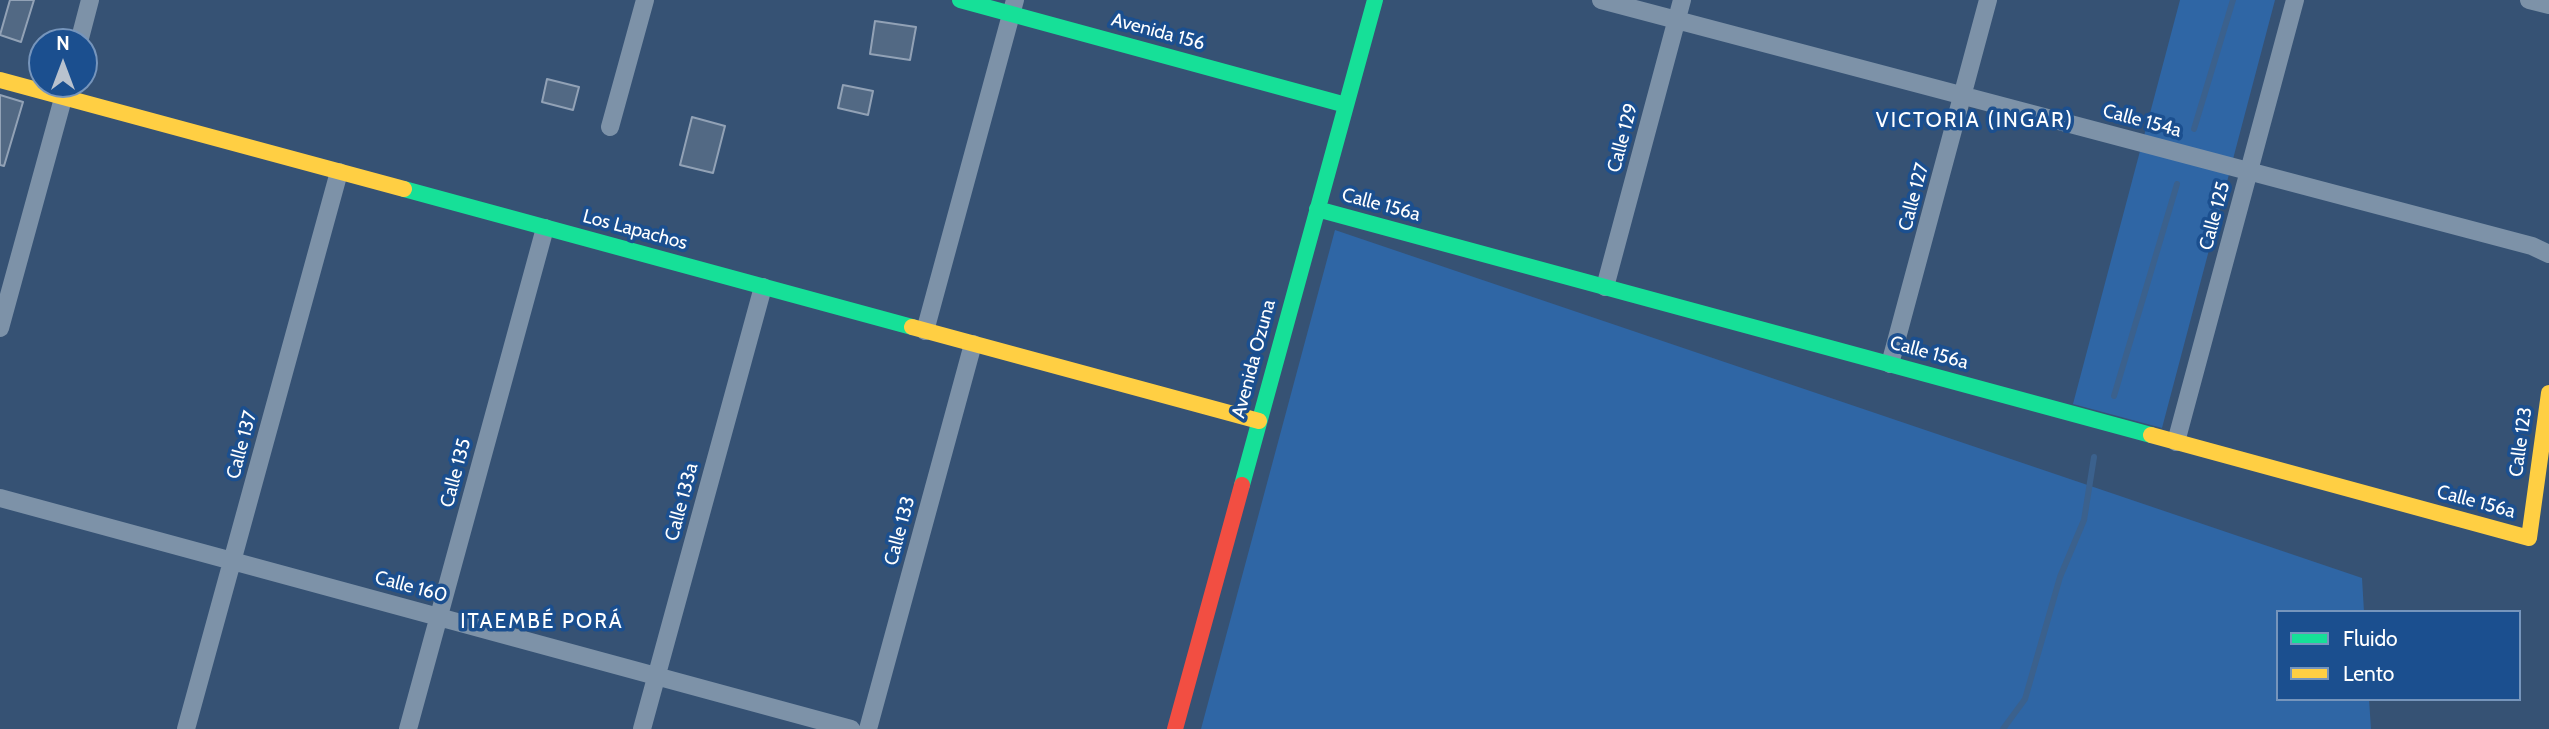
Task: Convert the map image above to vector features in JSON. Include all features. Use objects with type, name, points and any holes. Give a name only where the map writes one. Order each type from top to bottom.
[{"type":"street","points":[[83,28],[90,0]]},
{"type":"street","points":[[610,127],[645,0]]},
{"type":"street","name":"Avenida 156","points":[[960,0],[1013,7],[1346,105]]},
{"type":"street","name":"Avenida Ozuna","points":[[1175,729],[1375,0]]},
{"type":"street","name":"Calle 154a","points":[[1601,0],[2518,243],[2549,254]]},
{"type":"street","name":"Calle 129","points":[[1605,287],[1682,0]]},
{"type":"street","name":"Calle 127","points":[[1890,364],[1988,0]]},
{"type":"street","name":"Calle 125","points":[[2176,442],[2295,0]]},
{"type":"street","points":[[2529,0],[2549,5]]},
{"type":"street","points":[[925,331],[1013,7]]},
{"type":"street","name":"Los Lapachos","points":[[0,80],[28,84]]},
{"type":"street","points":[[0,328],[63,98]]},
{"type":"street","name":"Los Lapachos","points":[[92,98],[339,172],[1259,421]]},
{"type":"street","name":"Calle 137","points":[[186,729],[339,172]]},
{"type":"street","name":"Calle 156a","points":[[1317,209],[2529,538]]},
{"type":"street","name":"Calle 135","points":[[408,729],[545,228]]},
{"type":"street","name":"Calle 133a","points":[[642,729],[763,287]]},
{"type":"street","name":"Calle 133","points":[[868,729],[973,344]]},
{"type":"street","name":"Calle 123","points":[[2529,538],[2543,480],[2549,393]]},
{"type":"street","name":"Calle 160","points":[[0,498],[851,729]]},
{"type":"shaded area","points":[[2180,0],[2275,0],[2162,428],[2073,404]]},
{"type":"shaded area","points":[[1335,230],[2362,578],[2364,610],[2276,610],[2276,701],[2369,701],[2371,729],[1201,729]]},
{"type":"building","points":[[10,0],[34,0],[21,42],[0,35]]},
{"type":"building","points":[[875,21],[916,27],[910,60],[870,54]]},
{"type":"building","points":[[547,79],[579,87],[573,110],[542,102]]},
{"type":"building","points":[[843,85],[873,91],[868,115],[838,108]]},
{"type":"building","points":[[0,95],[23,102],[4,166],[0,165]]},
{"type":"building","points":[[692,117],[725,126],[713,173],[680,165]]},
{"type":"waterway","points":[[2194,129],[2233,0]]},
{"type":"waterway","points":[[2114,396],[2177,184]]},
{"type":"waterway","points":[[2003,729],[2025,699],[2060,577],[2084,520],[2094,457]]},
{"type":"traffic: fast","points":[[960,0],[1346,105]]},
{"type":"traffic: fast","points":[[1242,485],[1375,0]]},
{"type":"traffic: fast","points":[[404,189],[912,327]]},
{"type":"traffic: fast","points":[[1317,209],[2151,435]]},
{"type":"traffic: slow","points":[[0,80],[404,189]]},
{"type":"traffic: slow","points":[[912,327],[1259,421]]},
{"type":"traffic: slow","points":[[2151,435],[2529,538],[2549,393]]},
{"type":"traffic: jam","points":[[1175,729],[1242,485]]},
{"type":"district","name":"VICTORIA (INGAR)","points":[[1975,121]]},
{"type":"district","name":"ITAEMBÉ PORÁ","points":[[542,622]]}]
